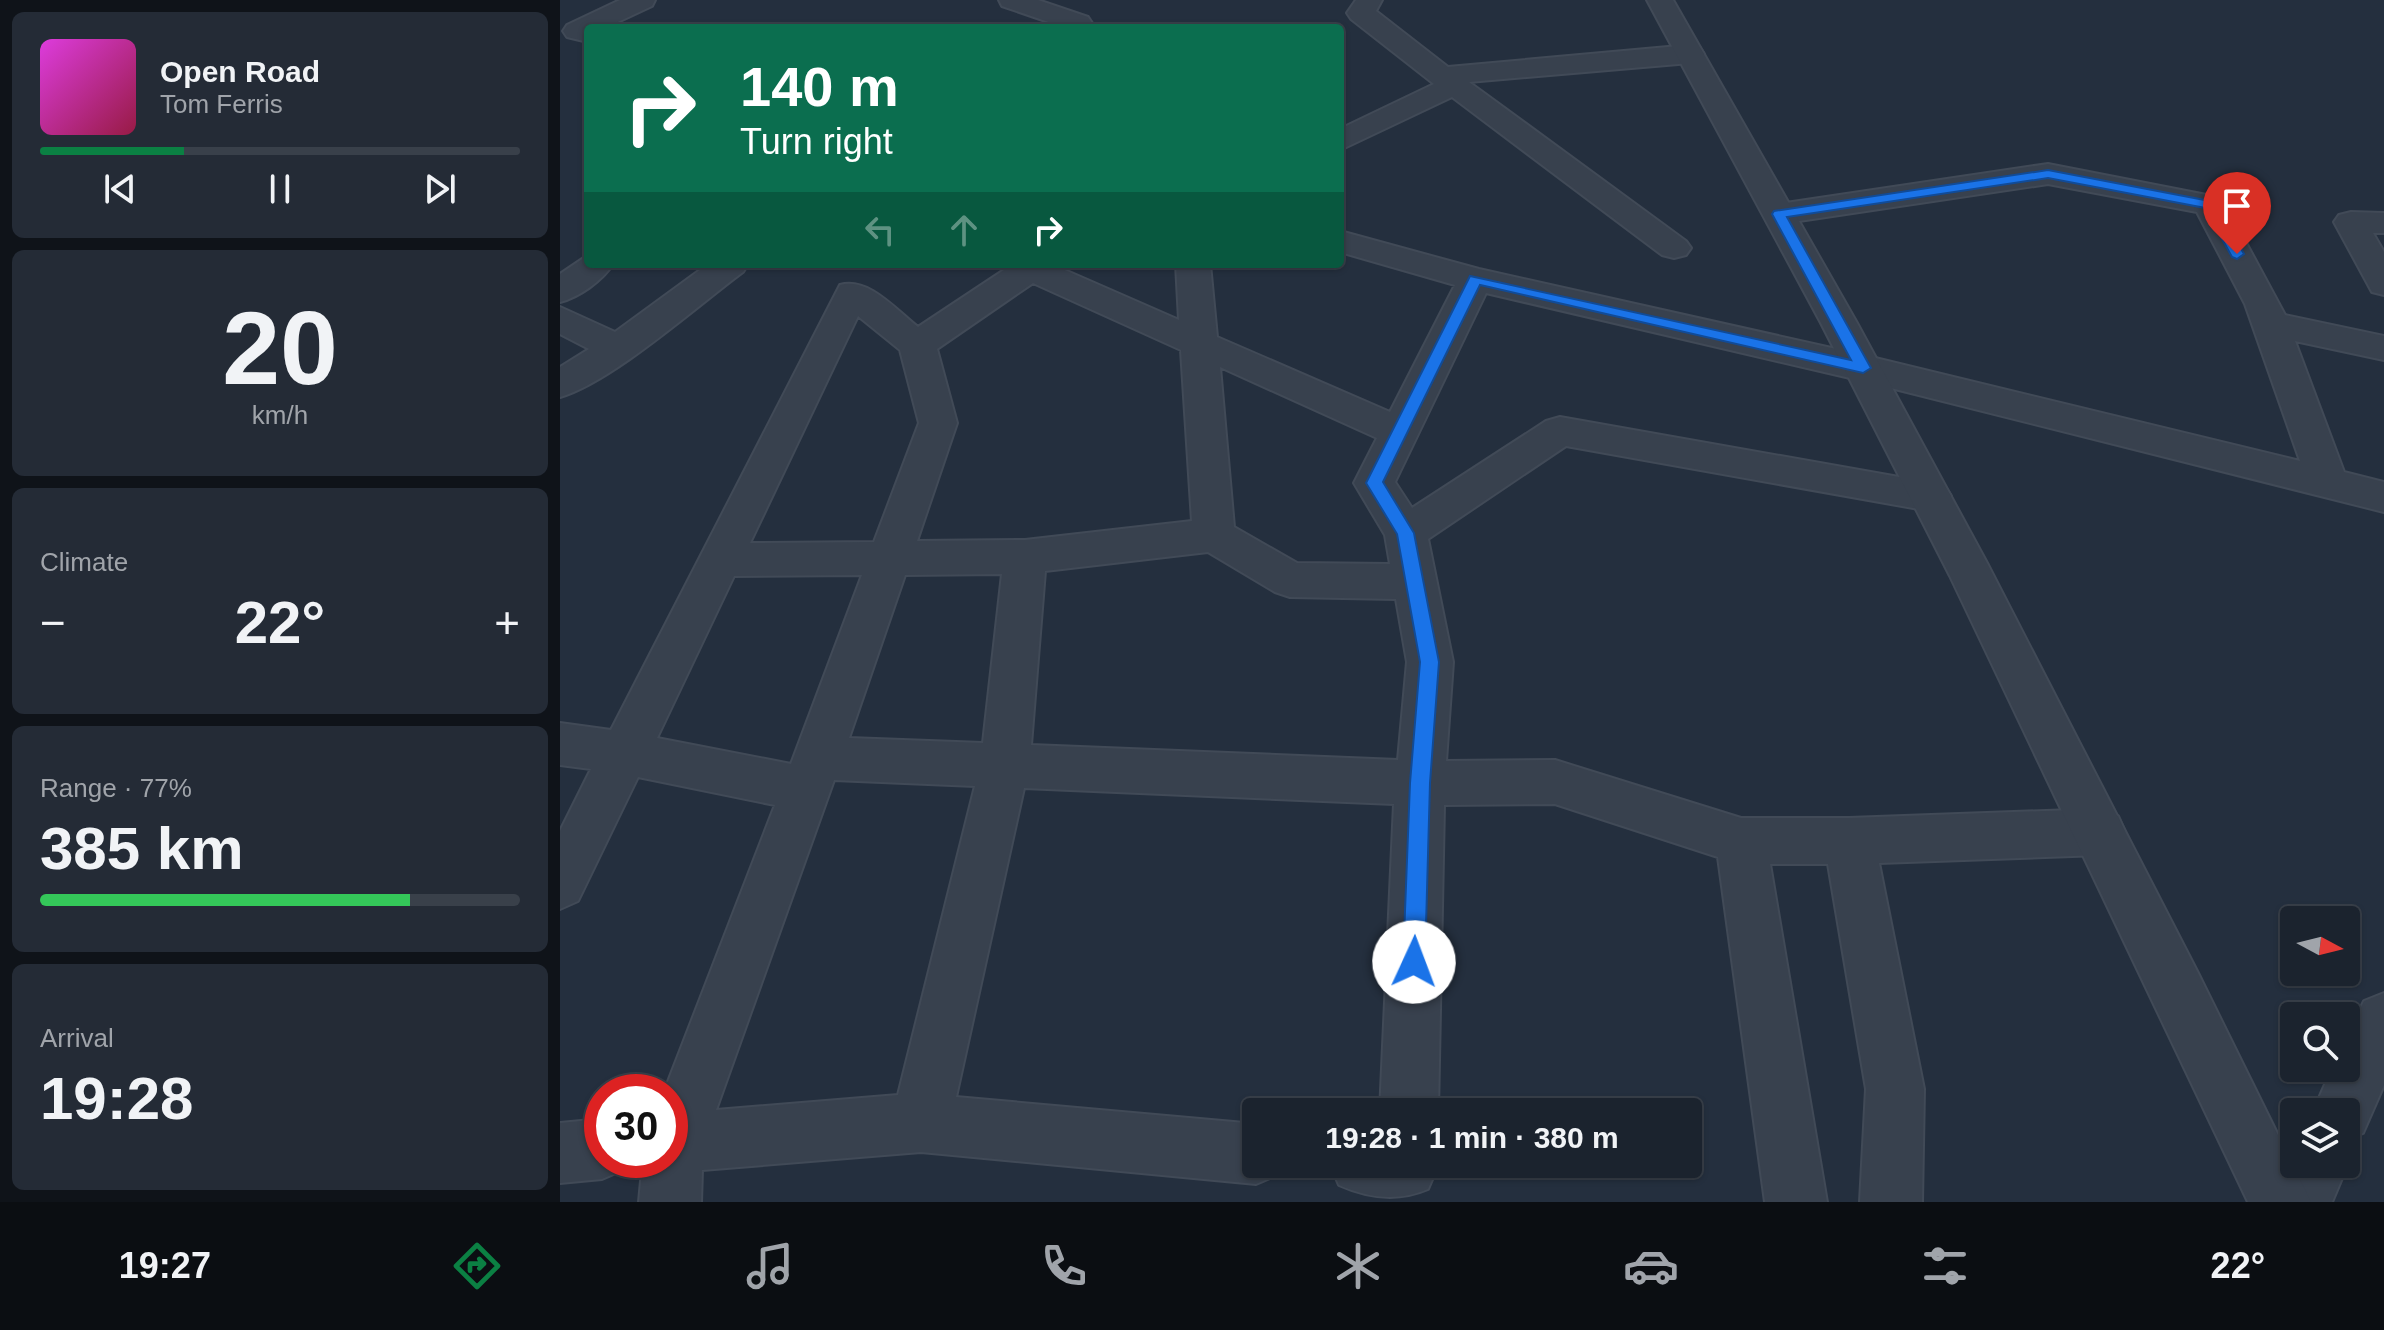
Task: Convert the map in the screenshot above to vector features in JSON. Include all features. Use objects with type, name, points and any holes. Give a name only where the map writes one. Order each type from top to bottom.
[{"type":"street","points":[[590,24],[642,0]]},
{"type":"street","points":[[1012,0],[1082,20]]},
{"type":"street","points":[[1369,0],[1361,13],[1674,248]]},
{"type":"street","points":[[1660,0],[1930,496],[2100,832],[2280,1202]]},
{"type":"street","points":[[1344,139],[1448,81],[1690,54]]},
{"type":"street","points":[[1779,214],[2048,174],[2210,205],[2263,304],[2327,482]]},
{"type":"street","points":[[2384,223],[2351,222],[2384,284]]},
{"type":"street","points":[[1344,242],[1475,279],[1863,368],[2384,497]]},
{"type":"street","points":[[560,291],[591,268]]},
{"type":"street","points":[[560,384],[618,348],[726,268]]},
{"type":"street","points":[[917,345],[1023,268]]},
{"type":"street","points":[[1030,268],[1399,432]]},
{"type":"street","points":[[1193,268],[1214,535]]},
{"type":"street","points":[[1401,1098],[1430,662],[1406,533],[1374,483],[1475,279]]},
{"type":"street","points":[[560,884],[852,293],[917,345],[938,423],[812,773],[688,1101]]},
{"type":"street","points":[[560,319],[618,348]]},
{"type":"street","points":[[2270,324],[2384,348]]},
{"type":"street","points":[[1406,533],[1560,431],[1930,496]]},
{"type":"street","points":[[718,560],[1025,557],[1214,535],[1290,580],[1415,582]]},
{"type":"street","points":[[921,1123],[1004,766],[1025,557]]},
{"type":"street","points":[[560,744],[812,773],[1004,766],[1420,783],[1555,782],[1741,841],[1849,841],[2100,832]]},
{"type":"street","points":[[1741,841],[1796,1202]]},
{"type":"street","points":[[1849,841],[1895,1089],[1891,1202]]},
{"type":"street","points":[[2348,1098],[2384,1021]]},
{"type":"street","points":[[688,1142],[921,1123],[1242,1153]]},
{"type":"street","points":[[560,1153],[584,1151]]},
{"type":"street","points":[[670,1202],[671,1178]]},
{"type":"street","points":[[2301,1202],[2312,1178]]},
{"type":"route","points":[[1414,962],[1420,783],[1430,662],[1406,533],[1374,483],[1475,279],[1863,368],[1779,214],[2048,174],[2210,205],[2237,254]]}]
